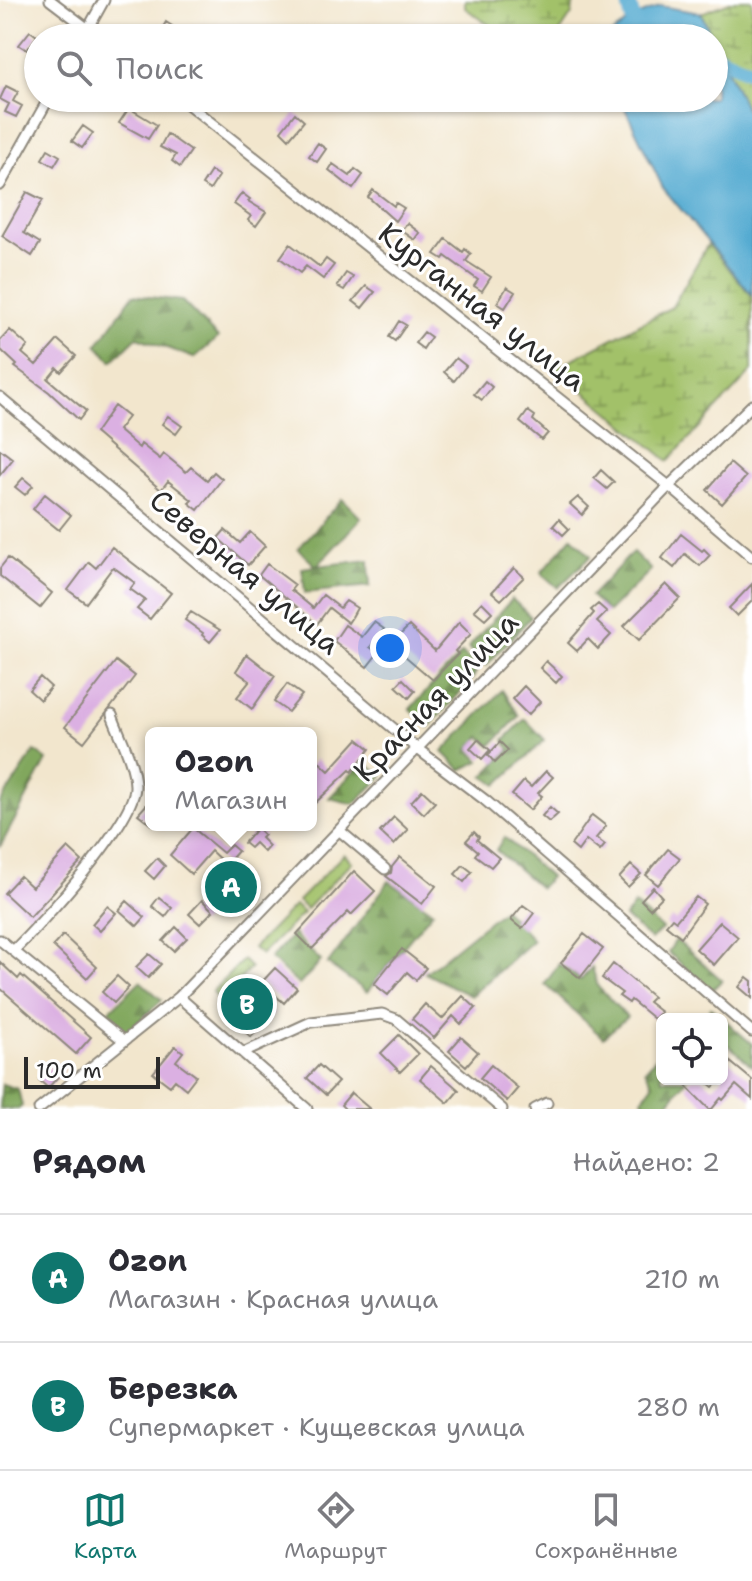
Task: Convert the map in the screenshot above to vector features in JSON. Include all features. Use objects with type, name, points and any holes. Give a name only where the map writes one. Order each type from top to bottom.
[{"type":"street","points":[[50,0],[75,24]]},
{"type":"street","points":[[90,24],[104,0]]},
{"type":"street","points":[[0,185],[41,112]]},
{"type":"street","name":"Курганная улица","points":[[198,112],[669,486],[752,557]]},
{"type":"street","name":"Северная улица","points":[[0,397],[419,750],[485,800],[752,1032]]},
{"type":"street","name":"Красная улица","points":[[39,1109],[179,997],[669,486],[752,405]]},
{"type":"street","points":[[13,951],[44,921],[128,811],[135,785],[112,715]]},
{"type":"street","points":[[340,831],[385,869]]},
{"type":"street","points":[[0,940],[124,1041]]},
{"type":"street","points":[[179,997],[307,1109]]},
{"type":"street","points":[[243,1053],[311,1022],[382,1014],[396,1019],[502,1109]]},
{"type":"street","points":[[535,1109],[547,1103]]},
{"type":"green space","points":[[465,0],[574,0],[572,14],[565,24],[488,24],[465,8]]},
{"type":"green space","points":[[735,0],[752,0],[752,122],[728,71],[728,24],[706,24],[701,13]]},
{"type":"green space","points":[[708,244],[752,296],[752,371],[668,461],[556,368],[672,307]]},
{"type":"green space","points":[[133,295],[182,301],[218,338],[194,358],[137,337],[112,361],[97,345]]},
{"type":"green space","points":[[342,499],[361,518],[317,566],[369,560],[370,586],[305,593],[302,568],[316,566],[298,549]]},
{"type":"green space","points":[[572,537],[591,556],[558,588],[541,573]]},
{"type":"green space","points":[[633,552],[651,570],[608,612],[591,596]]},
{"type":"green space","points":[[512,599],[531,617],[486,666],[468,648]]},
{"type":"green space","points":[[462,653],[478,668],[473,678],[429,727],[410,709]]},
{"type":"green space","points":[[502,690],[519,716],[491,746],[481,737],[469,749],[480,761],[461,770],[443,752]]},
{"type":"green space","points":[[525,719],[545,740],[497,785],[484,776],[510,750],[504,740]]},
{"type":"green space","points":[[35,751],[47,760],[0,847],[0,803]]},
{"type":"green space","points":[[363,762],[383,776],[354,804],[329,798]]},
{"type":"green space","points":[[504,837],[550,877],[540,888],[496,850]]},
{"type":"green space","points":[[344,854],[352,862],[306,909],[298,901]]},
{"type":"green space","points":[[389,881],[433,911],[367,992],[328,964]]},
{"type":"green space","points":[[634,904],[662,929],[651,940],[625,917]]},
{"type":"green space","points":[[295,905],[303,913],[261,955],[253,948]]},
{"type":"green space","points":[[504,909],[533,940],[471,996],[425,973]]},
{"type":"green space","points":[[293,934],[321,961],[299,985],[270,959]]},
{"type":"green space","points":[[676,940],[722,980],[711,991],[668,952]]},
{"type":"green space","points":[[243,960],[251,968],[220,1000],[212,992]]},
{"type":"green space","points":[[559,964],[581,980],[592,967],[598,987],[627,1017],[603,1038],[545,984]]},
{"type":"green space","points":[[140,981],[162,1000],[126,1033],[106,1014]]},
{"type":"green space","points":[[728,1023],[752,1044],[752,1066],[728,1044]]},
{"type":"green space","points":[[656,1058],[656,1085],[682,1085],[666,1106],[649,1109],[642,1099],[653,1084],[645,1070]]},
{"type":"green space","points":[[2,1084],[18,1089],[22,1106],[18,1109],[0,1109]]},
{"type":"water","points":[[660,6],[701,13],[706,24],[624,24]]},
{"type":"water","points":[[728,71],[752,122],[752,295],[663,188],[627,112],[728,112]]},
{"type":"building","points":[[6,86],[18,92],[13,101],[22,106],[16,117],[5,112],[9,104],[0,99]]},
{"type":"building","points":[[126,112],[136,112],[157,125],[148,139],[119,123]]},
{"type":"building","points":[[295,113],[304,121],[289,139],[281,131]]},
{"type":"building","points":[[83,126],[93,133],[82,148],[72,141]]},
{"type":"building","points":[[167,134],[191,151],[180,167],[172,161],[176,155],[160,147]]},
{"type":"building","points":[[318,143],[326,149],[317,162],[309,156]]},
{"type":"building","points":[[48,149],[60,156],[54,166],[42,159]]},
{"type":"building","points":[[333,164],[350,176],[355,169],[363,175],[353,189],[329,170]]},
{"type":"building","points":[[211,171],[219,176],[210,190],[202,185]]},
{"type":"building","points":[[373,190],[394,206],[396,203],[404,208],[395,221],[368,197]]},
{"type":"building","points":[[27,192],[43,200],[24,233],[40,243],[32,256],[2,236]]},
{"type":"building","points":[[242,193],[250,199],[248,201],[266,212],[256,226],[248,220],[251,216],[234,204]]},
{"type":"building","points":[[407,223],[420,233],[415,240],[401,230]]},
{"type":"building","points":[[446,239],[463,252],[465,249],[471,254],[466,261],[491,277],[482,291],[474,286],[478,280],[445,256],[443,259],[435,254]]},
{"type":"building","points":[[290,244],[320,267],[326,259],[334,265],[323,279],[306,266],[300,273],[280,258]]},
{"type":"building","points":[[346,273],[353,277],[344,290],[337,286]]},
{"type":"building","points":[[366,286],[375,292],[362,308],[353,301]]},
{"type":"building","points":[[507,287],[515,292],[505,308],[497,303]]},
{"type":"building","points":[[399,321],[406,325],[395,341],[389,337]]},
{"type":"building","points":[[10,330],[28,346],[22,353],[36,365],[58,340],[76,356],[61,372],[57,368],[48,379],[86,411],[79,420],[49,392],[15,367],[17,365],[0,349],[0,341]]},
{"type":"building","points":[[424,332],[431,337],[423,349],[415,343]]},
{"type":"building","points":[[456,358],[466,366],[454,381],[444,372]]},
{"type":"building","points":[[485,381],[492,387],[482,400],[474,394]]},
{"type":"building","points":[[114,406],[128,417],[118,430],[139,448],[141,444],[160,459],[164,454],[186,472],[191,467],[207,480],[214,472],[222,479],[198,510],[189,503],[192,500],[168,481],[161,490],[95,433]]},
{"type":"building","points":[[528,411],[548,433],[542,440],[520,422]]},
{"type":"building","points":[[168,416],[182,426],[176,434],[162,424]]},
{"type":"building","points":[[0,449],[13,459],[0,475]]},
{"type":"building","points":[[730,463],[746,477],[722,504],[707,490]]},
{"type":"building","points":[[601,470],[614,482],[607,489],[594,478]]},
{"type":"building","points":[[23,478],[33,486],[25,495],[15,487]]},
{"type":"building","points":[[45,494],[71,515],[59,530],[33,509]]},
{"type":"building","points":[[578,497],[589,507],[582,515],[570,504]]},
{"type":"building","points":[[559,519],[569,529],[563,535],[553,526]]},
{"type":"building","points":[[225,530],[240,543],[250,532],[265,546],[248,565],[218,538]]},
{"type":"building","points":[[681,534],[710,555],[700,566],[685,554],[674,568],[662,558]]},
{"type":"building","points":[[112,547],[171,593],[150,619],[137,609],[145,600],[130,589],[135,583],[113,567],[86,603],[68,590],[89,562],[96,568]]},
{"type":"building","points":[[8,558],[52,593],[40,608],[0,576],[0,568]]},
{"type":"building","points":[[267,564],[295,585],[291,590],[313,608],[323,595],[340,608],[346,601],[357,608],[348,623],[329,608],[317,624],[259,575]]},
{"type":"building","points":[[514,568],[524,577],[501,600],[492,592]]},
{"type":"building","points":[[666,584],[680,598],[639,640],[624,626]]},
{"type":"building","points":[[752,584],[752,601],[737,616],[729,608]]},
{"type":"building","points":[[482,602],[492,612],[485,619],[474,610]]},
{"type":"building","points":[[598,604],[607,612],[597,622],[611,635],[598,649],[588,639],[577,651],[568,643]]},
{"type":"building","points":[[191,612],[220,630],[210,642],[185,620]]},
{"type":"building","points":[[374,622],[384,629],[370,647],[378,653],[367,667],[334,641],[345,625],[362,637]]},
{"type":"building","points":[[459,622],[471,634],[455,651],[458,654],[433,680],[391,644],[409,626],[435,651]]},
{"type":"building","points":[[247,654],[275,676],[252,709],[237,697],[250,681],[236,671]]},
{"type":"building","points":[[116,661],[135,676],[84,742],[65,727]]},
{"type":"building","points":[[546,661],[562,676],[556,683],[540,668]]},
{"type":"building","points":[[40,677],[51,687],[40,700],[29,690]]},
{"type":"building","points":[[403,679],[415,691],[409,698],[396,686]]},
{"type":"building","points":[[287,684],[302,695],[288,712],[274,702]]},
{"type":"building","points":[[524,686],[540,702],[528,715],[512,699]]},
{"type":"building","points":[[358,739],[370,749],[352,772],[350,770],[317,801],[317,760],[329,771]]},
{"type":"building","points":[[478,739],[490,750],[482,759],[470,748]]},
{"type":"building","points":[[500,742],[508,750],[495,763],[488,755]]},
{"type":"building","points":[[546,771],[553,777],[538,793],[542,796],[530,810],[512,795],[524,781],[531,787]]},
{"type":"building","points":[[422,790],[435,802],[424,814],[411,802]]},
{"type":"building","points":[[145,806],[145,819],[138,814]]},
{"type":"building","points":[[550,807],[558,814],[549,822],[542,816]]},
{"type":"building","points":[[592,815],[606,826],[596,838],[605,845],[600,851],[586,840],[578,851],[571,845]]},
{"type":"building","points":[[394,817],[408,830],[394,845],[380,832]]},
{"type":"building","points":[[190,831],[197,831],[223,853],[231,845],[238,851],[226,865],[211,851],[191,874],[170,855]]},
{"type":"building","points":[[254,831],[260,831],[264,835],[261,838],[269,846],[264,852],[255,843],[250,848],[244,843]]},
{"type":"building","points":[[474,832],[479,837],[477,840],[499,858],[491,867],[475,855],[478,851],[466,841]]},
{"type":"building","points":[[68,848],[82,861],[30,917],[4,893],[20,876],[32,887]]},
{"type":"building","points":[[668,849],[680,858],[658,885],[646,875]]},
{"type":"building","points":[[400,857],[436,886],[422,904],[386,876]]},
{"type":"building","points":[[157,858],[165,866],[154,879],[145,871]]},
{"type":"building","points":[[463,865],[472,872],[464,882],[455,874]]},
{"type":"building","points":[[631,865],[641,874],[628,887],[619,878]]},
{"type":"building","points":[[218,870],[236,887],[225,898],[207,881]]},
{"type":"building","points":[[354,871],[375,891],[351,915],[348,912],[312,949],[297,934]]},
{"type":"building","points":[[653,887],[662,897],[650,909],[641,900]]},
{"type":"building","points":[[159,897],[172,908],[165,917],[152,906]]},
{"type":"building","points":[[696,897],[705,904],[681,937],[666,925],[672,918],[676,921]]},
{"type":"building","points":[[202,900],[213,911],[200,924],[189,914]]},
{"type":"building","points":[[127,901],[145,917],[137,926],[119,910]]},
{"type":"building","points":[[523,905],[534,913],[522,929],[511,920]]},
{"type":"building","points":[[107,906],[116,913],[100,931],[92,924]]},
{"type":"building","points":[[720,922],[738,937],[714,965],[696,949]]},
{"type":"building","points":[[176,927],[187,938],[174,951],[163,941]]},
{"type":"building","points":[[584,934],[603,949],[580,978],[561,963]]},
{"type":"building","points":[[63,935],[97,967],[87,978],[53,946]]},
{"type":"building","points":[[402,949],[426,968],[416,980],[407,972],[388,995],[374,984]]},
{"type":"building","points":[[149,954],[161,964],[148,978],[136,967]]},
{"type":"building","points":[[0,962],[18,979],[21,975],[91,1037],[76,1054],[0,988]]},
{"type":"building","points":[[613,964],[653,997],[648,1002],[661,1012],[656,1013],[654,1019],[631,1000],[629,1003],[619,996],[622,993],[602,978]]},
{"type":"building","points":[[275,968],[297,988],[284,1003],[261,983]]},
{"type":"building","points":[[117,976],[129,987],[114,1003],[102,992]]},
{"type":"building","points":[[747,977],[752,981],[752,998],[739,987]]},
{"type":"building","points":[[246,988],[274,1014],[251,1037],[224,1012]]},
{"type":"building","points":[[463,996],[476,1008],[461,1024],[453,1016],[434,1038],[412,1019],[425,1004],[442,1019]]},
{"type":"building","points":[[399,1035],[418,1054],[400,1072],[381,1053]]},
{"type":"building","points":[[461,1037],[478,1052],[466,1066],[449,1051]]},
{"type":"building","points":[[175,1046],[183,1052],[176,1061],[196,1076],[186,1089],[175,1080],[170,1086],[153,1073]]},
{"type":"building","points":[[728,1060],[752,1080],[752,1099],[736,1085],[723,1100],[721,1098],[709,1109],[686,1086],[728,1085]]},
{"type":"building","points":[[55,1062],[64,1070],[48,1088],[39,1080]]},
{"type":"building","points":[[319,1065],[338,1082],[326,1095],[307,1078]]},
{"type":"building","points":[[491,1065],[518,1088],[507,1101],[480,1078]]},
{"type":"building","points":[[431,1066],[459,1090],[448,1103],[420,1079]]},
{"type":"building","points":[[351,1093],[370,1109],[345,1109],[341,1105]]},
{"type":"waterway","points":[[628,0],[633,20],[642,24]]},
{"type":"waterway","points":[[728,61],[752,72]]},
{"type":"place","name":"Ozon","points":[[231,887]]},
{"type":"place","name":"Березка","points":[[247,1004]]}]
